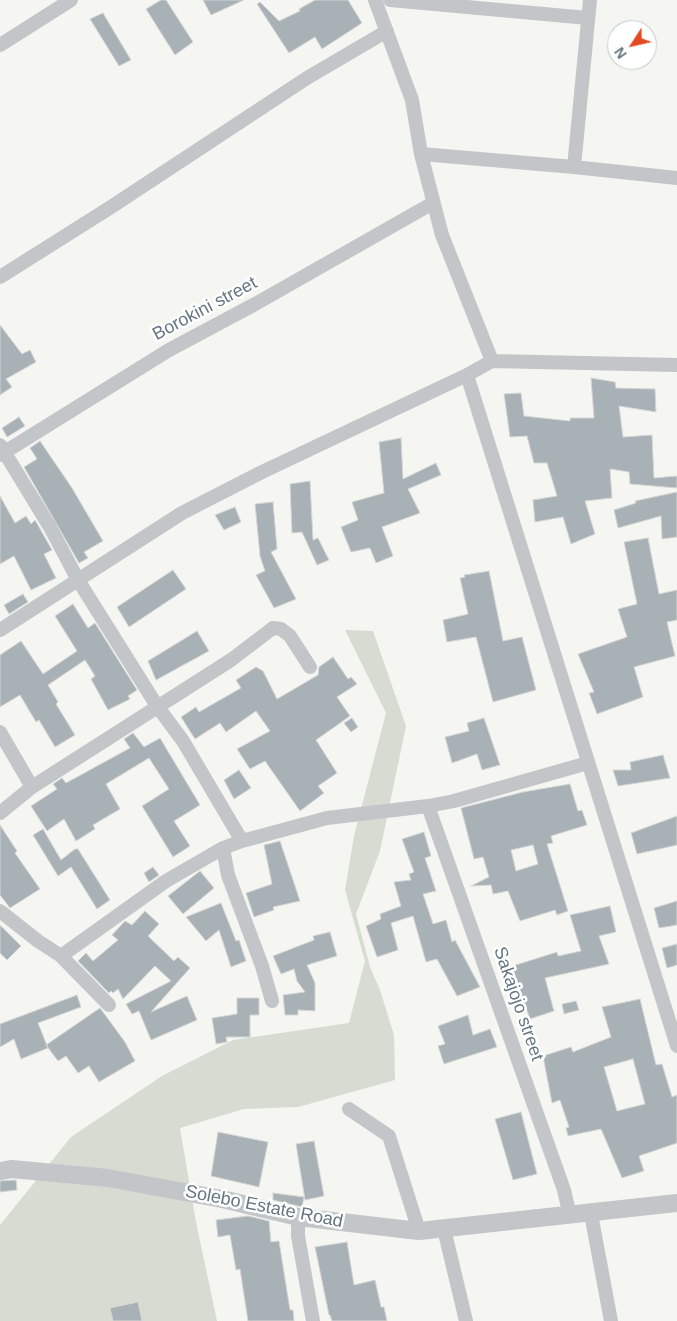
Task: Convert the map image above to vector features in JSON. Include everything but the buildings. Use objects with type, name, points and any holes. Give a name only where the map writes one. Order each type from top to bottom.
[{"type":"street","points":[[0,46],[71,0]]},
{"type":"street","points":[[375,0],[412,100],[421,154],[442,235],[492,360]]},
{"type":"street","points":[[390,0],[588,18]]},
{"type":"street","points":[[574,167],[590,0]]},
{"type":"street","points":[[0,277],[112,207],[307,78],[387,31]]},
{"type":"street","points":[[421,154],[677,178]]},
{"type":"street","name":"Borokini street","points":[[2,451],[161,354],[257,304],[433,203]]},
{"type":"street","points":[[0,630],[182,513],[279,463],[467,375],[492,360],[677,365]]},
{"type":"street","points":[[467,375],[677,1046]]},
{"type":"street","points":[[2,451],[50,527],[78,580],[158,706],[183,740],[242,841]]},
{"type":"street","points":[[0,813],[32,787],[231,660],[273,628],[281,630],[290,636],[310,667]]},
{"type":"street","points":[[0,732],[32,787]]},
{"type":"street","points":[[61,956],[166,881],[223,848],[242,841],[327,818],[428,806],[588,763]]},
{"type":"street","name":"Sakajojo street","points":[[428,806],[560,1181],[570,1216]]},
{"type":"street","points":[[223,848],[228,875],[262,966],[272,1001]]},
{"type":"street","points":[[0,911],[61,956],[109,1005]]},
{"type":"street","points":[[349,1109],[389,1136],[419,1231]]},
{"type":"street","name":"Solebo Estate Road","points":[[0,1171],[12,1169],[108,1178],[222,1199],[298,1217],[419,1231],[590,1214],[677,1203]]},
{"type":"street","points":[[590,1214],[611,1321]]},
{"type":"street","points":[[298,1217],[298,1236],[313,1321]]},
{"type":"street","points":[[444,1229],[466,1321]]},
{"type":"shaded area","points":[[345,630],[373,631],[406,726],[380,851],[356,914],[370,967],[380,990],[394,1035],[395,1080],[298,1107],[244,1109],[180,1128],[196,1222],[217,1321],[0,1321],[0,1225],[71,1137],[162,1076],[233,1040],[349,1023],[365,961],[345,890],[354,836],[386,713]]}]
